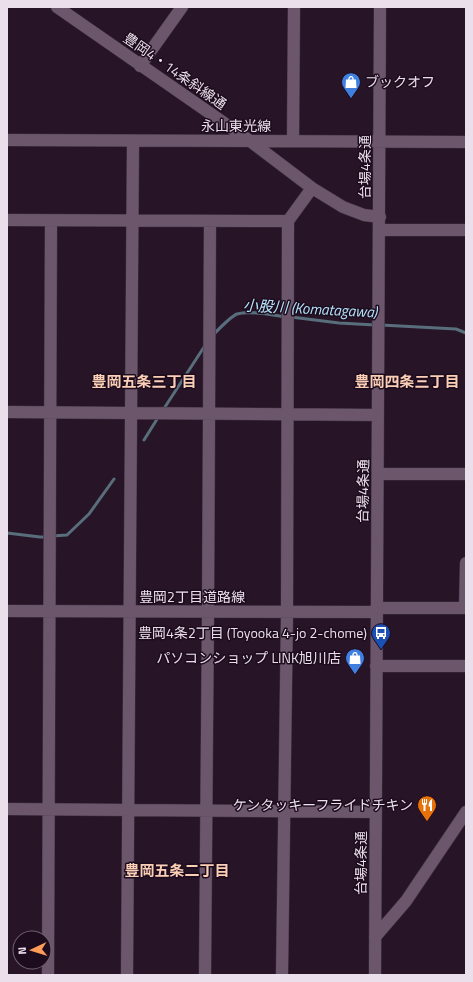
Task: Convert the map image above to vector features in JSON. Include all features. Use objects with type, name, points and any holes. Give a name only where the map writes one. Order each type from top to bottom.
[{"type":"street","name":"豊岡4・14条斜線通","points":[[57,7],[250,142],[312,188],[343,207],[364,215],[380,217]]},
{"type":"street","points":[[140,66],[182,7]]},
{"type":"street","points":[[293,141],[294,7]]},
{"type":"street","name":"台場4条通","points":[[375,975],[380,7]]},
{"type":"street","name":"永山東光線","points":[[7,140],[133,142],[466,142]]},
{"type":"street","points":[[127,975],[133,142]]},
{"type":"street","points":[[282,975],[287,613],[288,221],[312,188]]},
{"type":"street","points":[[7,220],[132,222],[288,221]]},
{"type":"street","points":[[48,975],[51,220]]},
{"type":"street","points":[[205,975],[210,222]]},
{"type":"street","points":[[379,230],[466,230]]},
{"type":"street","points":[[7,412],[378,415]]},
{"type":"street","points":[[378,474],[466,474]]},
{"type":"street","points":[[466,563],[466,608]]},
{"type":"street","name":"豊岡2丁目道路線","points":[[7,611],[287,613],[466,608]]},
{"type":"street","points":[[376,666],[466,666]]},
{"type":"street","points":[[7,809],[206,812],[376,812]]},
{"type":"street","points":[[375,937],[406,901],[466,812]]},
{"type":"waterway","name":"小股川 (Komatagawa)","points":[[213,335],[228,320],[237,314],[254,313],[285,317]]},
{"type":"waterway","name":"小股川 (Komatagawa)","points":[[291,317],[339,323],[375,325]]},
{"type":"waterway","name":"小股川 (Komatagawa)","points":[[381,325],[456,329],[466,333]]},
{"type":"waterway","name":"小股川 (Komatagawa)","points":[[163,410],[206,344]]},
{"type":"waterway","name":"小股川 (Komatagawa)","points":[[144,440],[159,416]]},
{"type":"waterway","name":"小股川 (Komatagawa)","points":[[52,536],[67,535],[89,514],[114,479]]},
{"type":"waterway","name":"小股川 (Komatagawa)","points":[[7,533],[47,537]]},
{"type":"place","name":"ブックオフ","points":[[351,99]]},
{"type":"place","name":"豊岡4条2丁目 (Toyooka 4-jo 2-chome)","points":[[381,650]]},
{"type":"place","name":"パソコンショップ LINK旭川店","points":[[355,675]]},
{"type":"place","name":"ケンタッキーフライドチキン","points":[[427,822]]},
{"type":"district","name":"豊岡五条三丁目","points":[[144,382]]},
{"type":"district","name":"豊岡四条三丁目","points":[[407,382]]},
{"type":"district","name":"豊岡五条二丁目","points":[[177,871]]}]
